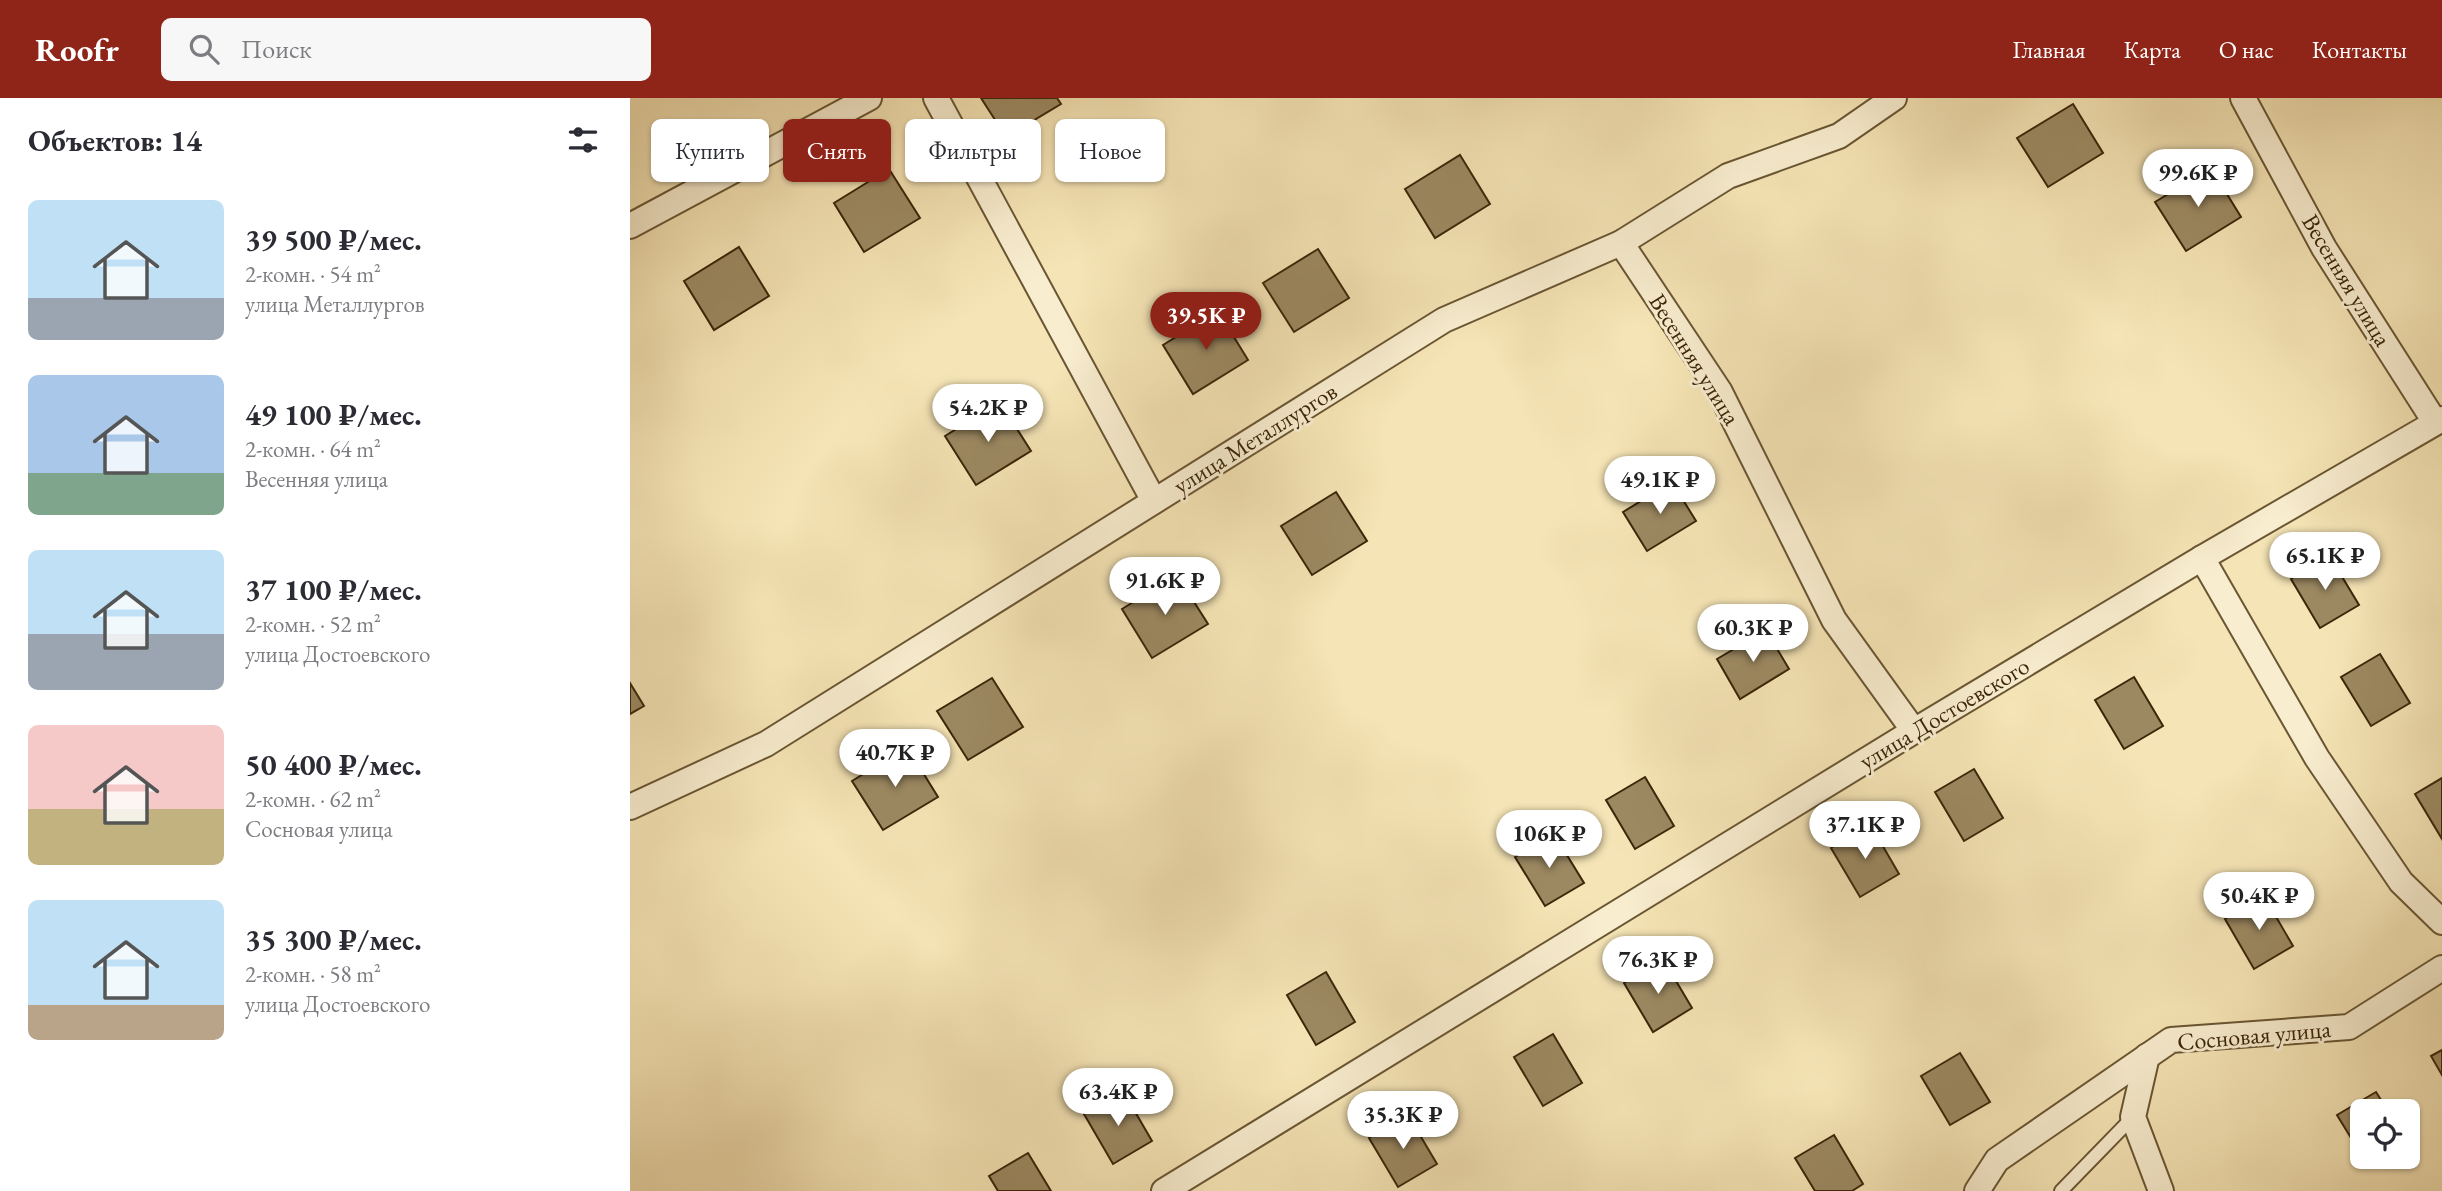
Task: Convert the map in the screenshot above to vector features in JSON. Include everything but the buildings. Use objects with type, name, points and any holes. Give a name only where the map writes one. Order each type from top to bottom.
[{"type":"street","points":[[630,226],[869,98]]},
{"type":"street","points":[[936,98],[1154,501]]},
{"type":"street","name":"улица Металлургов","points":[[630,807],[766,744],[1444,320],[1621,243],[1728,176],[1839,136],[1894,98]]},
{"type":"street","name":"Весенняя улица","points":[[2243,98],[2324,247],[2439,421]]},
{"type":"street","name":"Весенняя улица","points":[[1621,243],[1720,392],[1834,620],[1914,731]]},
{"type":"street","name":"улица Достоевского","points":[[1164,1191],[1914,731],[2202,558],[2439,421]]},
{"type":"street","points":[[2202,558],[2317,758],[2401,882],[2442,922]]},
{"type":"street","name":"Сосновая улица","points":[[1977,1191],[1997,1160],[2171,1040],[2348,1027],[2442,968]]},
{"type":"street","points":[[2147,1056],[2133,1117],[2161,1191]]},
{"type":"lane","points":[[2061,1191],[2133,1117]]}]
